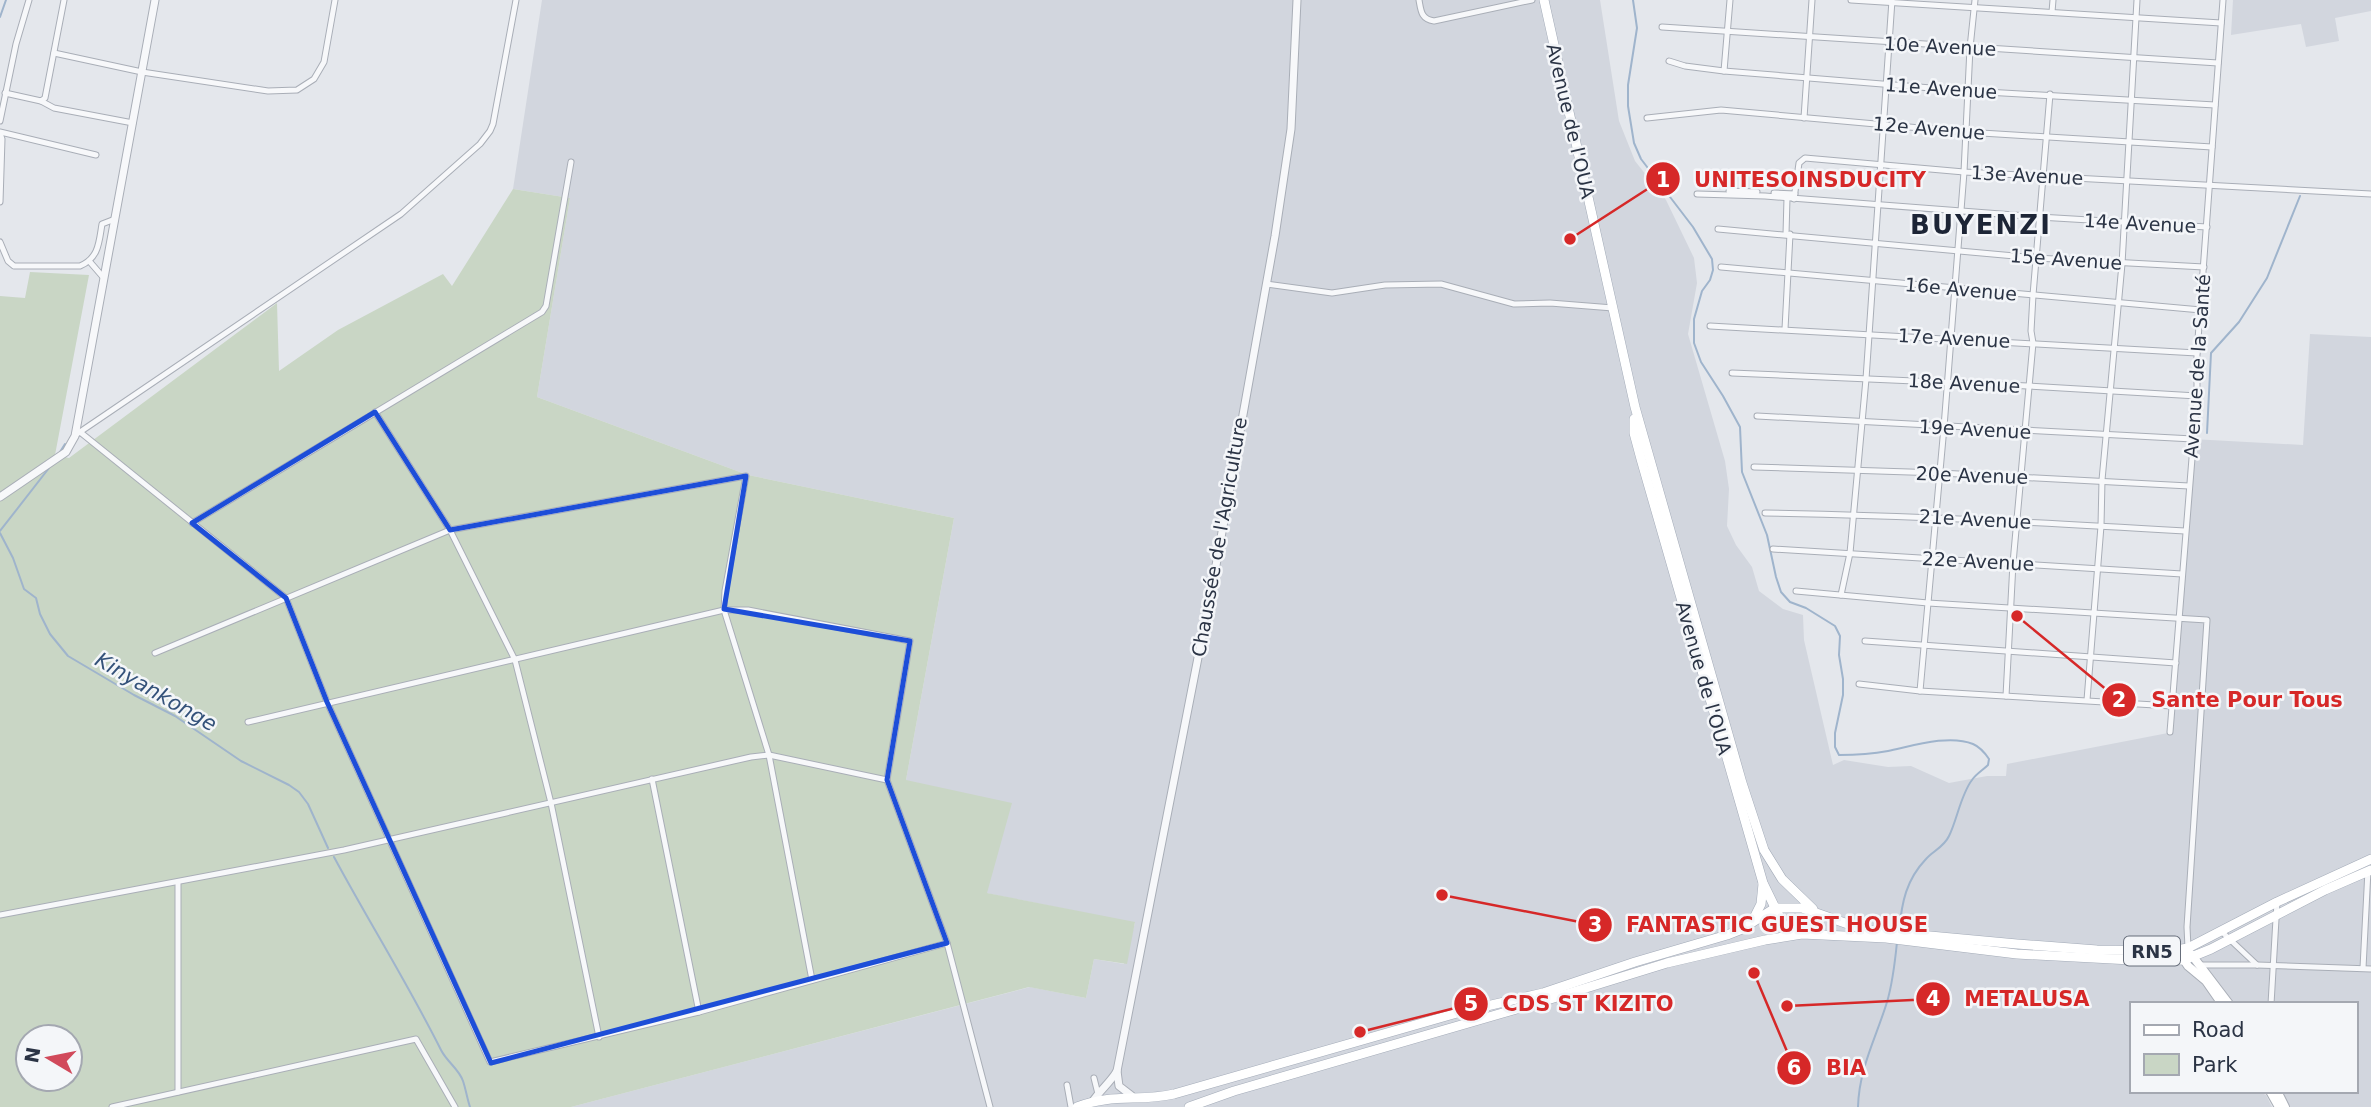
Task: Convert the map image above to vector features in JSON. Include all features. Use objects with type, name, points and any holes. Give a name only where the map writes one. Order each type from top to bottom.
[{"type":"main road","name":"Avenue de l'OUA","points":[[1544,0],[1634,407],[1634,433],[1644,458],[1759,837],[1782,878],[1799,898],[1820,915]]},
{"type":"main road","name":"Avenue de l'OUA","points":[[1644,458],[1763,883],[1784,926],[1802,934]]},
{"type":"main road","name":"RN5","points":[[2189,956],[2221,931],[2370,859]]},
{"type":"main road","name":"RN5","points":[[1077,1107],[1096,1098],[1138,1100],[1174,1094],[1457,1013],[1637,967],[1802,934],[1912,937],[2189,956],[2370,871]]},
{"type":"main road","points":[[1752,922],[1761,904],[1763,883]]},
{"type":"main road","name":"RN5","points":[[1189,1107],[1234,1091],[1544,1001],[1727,935],[1775,908],[1801,908],[1887,936]]},
{"type":"main road","points":[[1812,934],[1820,926],[1820,915]]},
{"type":"main road","points":[[2189,956],[2221,1002]]},
{"type":"main road","points":[[2189,956],[2227,1002]]},
{"type":"main road","points":[[1345,1045],[1348,1057]]},
{"type":"street","points":[[0,121],[29,0]]},
{"type":"street","points":[[41,101],[45,98],[64,0]]},
{"type":"street","points":[[0,497],[66,452],[77,434],[103,277],[155,0]]},
{"type":"street","points":[[54,53],[142,72],[276,92],[296,90],[314,79],[324,62],[335,0]]},
{"type":"street","points":[[77,434],[401,214],[480,144],[492,128],[516,0]]},
{"type":"street","name":"Chaussée de l'Agriculture","points":[[1096,1098],[1117,1071],[1215,571],[1291,129],[1297,0]]},
{"type":"street","points":[[1419,0],[1422,16],[1433,21],[1532,0]]},
{"type":"street","points":[[1724,71],[1730,0]]},
{"type":"street","points":[[1804,118],[1812,0]]},
{"type":"street","points":[[1851,0],[2221,23]]},
{"type":"street","points":[[1920,691],[1948,382],[1975,0]]},
{"type":"street","points":[[2052,12],[2053,0]]},
{"type":"street","points":[[2087,701],[2109,392],[2122,264],[2137,0]]},
{"type":"street","name":"Avenue de la Santé","points":[[2170,732],[2197,396],[2197,353],[2223,0]]},
{"type":"street","points":[[1841,595],[1850,553],[1870,333],[1892,1]]},
{"type":"street","name":"10e Avenue","points":[[1662,27],[2218,63]]},
{"type":"street","name":"11e Avenue","points":[[1669,61],[1724,71],[2215,105]]},
{"type":"street","points":[[5,93],[41,101],[54,108],[133,123]]},
{"type":"street","points":[[2006,696],[2013,563],[2033,343],[2033,295],[2050,94]]},
{"type":"street","name":"12e Avenue","points":[[1647,118],[1721,110],[1965,132],[2212,147]]},
{"type":"street","points":[[0,133],[96,155]]},
{"type":"street","points":[[0,133],[0,202]]},
{"type":"street","name":"13e Avenue","points":[[1795,197],[1799,163],[1802,159],[1964,172],[2371,194]]},
{"type":"street","points":[[192,523],[544,309],[571,162]]},
{"type":"street","points":[[1729,191],[1795,197]]},
{"type":"street","name":"14e Avenue","points":[[1697,194],[1795,197],[1879,206],[2207,227]]},
{"type":"street","points":[[1785,329],[1787,198]]},
{"type":"street","points":[[0,242],[8,261],[14,266],[80,266],[90,262],[96,255],[102,223],[115,219]]},
{"type":"street","name":"15e Avenue","points":[[1718,229],[2036,258],[2204,267]]},
{"type":"street","points":[[90,262],[103,277]]},
{"type":"street","name":"16e Avenue","points":[[1721,267],[2201,310]]},
{"type":"street","points":[[1266,284],[1332,293],[1385,285],[1441,284],[1514,304],[1565,303],[1613,308]]},
{"type":"street","name":"17e Avenue","points":[[1710,326],[2197,353]]},
{"type":"street","name":"18e Avenue","points":[[1732,373],[2197,396]]},
{"type":"street","points":[[375,412],[450,530],[515,660],[551,803],[599,1037]]},
{"type":"street","name":"19e Avenue","points":[[1757,416],[2193,439]]},
{"type":"street","points":[[77,434],[286,598],[327,702],[489,1062],[699,1012],[947,943]]},
{"type":"street","name":"20e Avenue","points":[[1754,467],[2102,480],[2189,486]]},
{"type":"street","points":[[155,653],[450,530],[746,476],[724,610],[769,755],[812,980]]},
{"type":"street","name":"21e Avenue","points":[[1765,513],[1936,517],[2185,531]]},
{"type":"street","name":"22e Avenue","points":[[1773,549],[2182,574]]},
{"type":"street","points":[[1796,591],[1928,603],[2207,620],[2187,937],[2189,956],[2256,965],[2371,969]]},
{"type":"street","points":[[248,722],[724,610],[748,610],[911,641],[887,780],[947,943],[990,1107]]},
{"type":"street","points":[[1865,641],[2176,663]]},
{"type":"street","points":[[1859,684],[1920,691],[2172,706]]},
{"type":"street","points":[[0,915],[178,883],[389,839],[751,757],[769,755],[887,780]]},
{"type":"street","points":[[652,779],[699,1012]]},
{"type":"street","points":[[2363,968],[2370,859]]},
{"type":"street","points":[[178,883],[178,1092]]},
{"type":"street","points":[[2271,1002],[2277,902]]},
{"type":"street","points":[[2221,931],[2256,965]]},
{"type":"street","points":[[112,1107],[416,1040],[455,1107]]},
{"type":"street","points":[[1117,1071],[1119,1086],[1138,1100]]},
{"type":"street","points":[[1094,1078],[1096,1098]]},
{"type":"street","points":[[1067,1085],[1070,1107]]},
{"type":"highlighted area","points":[[375,412],[450,530],[746,476],[724,609],[910,641],[887,780],[947,943],[491,1063],[327,702],[286,598],[192,523]]},
{"type":"shaded area","points":[[542,0],[1600,0],[1619,121],[1635,161],[1666,200],[1694,258],[1697,283],[1688,334],[1725,461],[1729,489],[1727,526],[1736,545],[1752,567],[1759,591],[1783,609],[1803,615],[1804,640],[1833,765],[1844,760],[1888,767],[1911,766],[1949,783],[1987,776],[2006,776],[2007,764],[2168,733],[2192,439],[2303,445],[2310,334],[2371,337],[2371,1107],[2290,1107],[2282,1093],[2357,1093],[2357,1002],[2130,1002],[2130,1093],[2261,1093],[2266,1095],[2272,1107],[571,1107],[1030,987],[1086,998],[1094,959],[1124,964],[1135,923],[986,893],[906,780],[954,518],[748,475],[537,397],[570,198],[513,189]]},
{"type":"shaded area","points":[[2233,0],[2371,0],[2371,11],[2335,18],[2339,41],[2306,47],[2301,24],[2231,35]]},
{"type":"green space","points":[[513,189],[570,198],[537,397],[748,475],[954,518],[906,780],[1012,803],[987,893],[1135,922],[1127,964],[1094,959],[1086,998],[1029,987],[571,1107],[0,1107],[0,296],[25,298],[30,272],[89,275],[55,455],[69,458],[277,303],[279,371],[338,330],[443,274],[452,286]]},
{"type":"waterway","points":[[0,17],[6,0]]},
{"type":"waterway","points":[[1633,0],[1637,28],[1628,85],[1628,106],[1634,143],[1641,159],[1693,227],[1712,259],[1713,270],[1702,291],[1694,319],[1694,343],[1701,362],[1740,427],[1742,472],[1767,535],[1781,592],[1790,602],[1806,608],[1835,626],[1840,636],[1843,695],[1835,733],[1835,747],[1839,755],[1857,755],[1953,740],[1976,745],[1989,759],[1988,765],[1968,786],[1947,840],[1926,859],[1909,883],[1899,930]]},
{"type":"waterway","points":[[2207,433],[2211,353],[2239,322],[2267,278],[2300,196]]},
{"type":"waterway","points":[[60,452],[65,444]]},
{"type":"waterway","points":[[0,531],[49,468]]},
{"type":"waterway","name":"Kinyankonge","points":[[0,533],[13,558],[24,589],[36,598],[50,634],[68,656],[175,716],[241,761],[299,792],[308,804],[328,848]]},
{"type":"waterway","name":"Kinyankonge","points":[[334,857],[441,1050],[461,1077],[470,1107]]},
{"type":"waterway","points":[[1858,1107],[1861,1079],[1889,995],[1897,942]]},
{"type":"place","name":"UNITESOINSDUCITY","points":[[1570,239]]},
{"type":"place","name":"Sante Pour Tous","points":[[2017,616]]},
{"type":"place","name":"FANTASTIC GUEST HOUSE","points":[[1442,895]]},
{"type":"place","name":"BIA","points":[[1754,973]]},
{"type":"place","name":"METALUSA","points":[[1787,1006]]},
{"type":"place","name":"CDS ST KIZITO","points":[[1360,1032]]},
{"type":"district","name":"BUYENZI","points":[[1981,225]]}]
